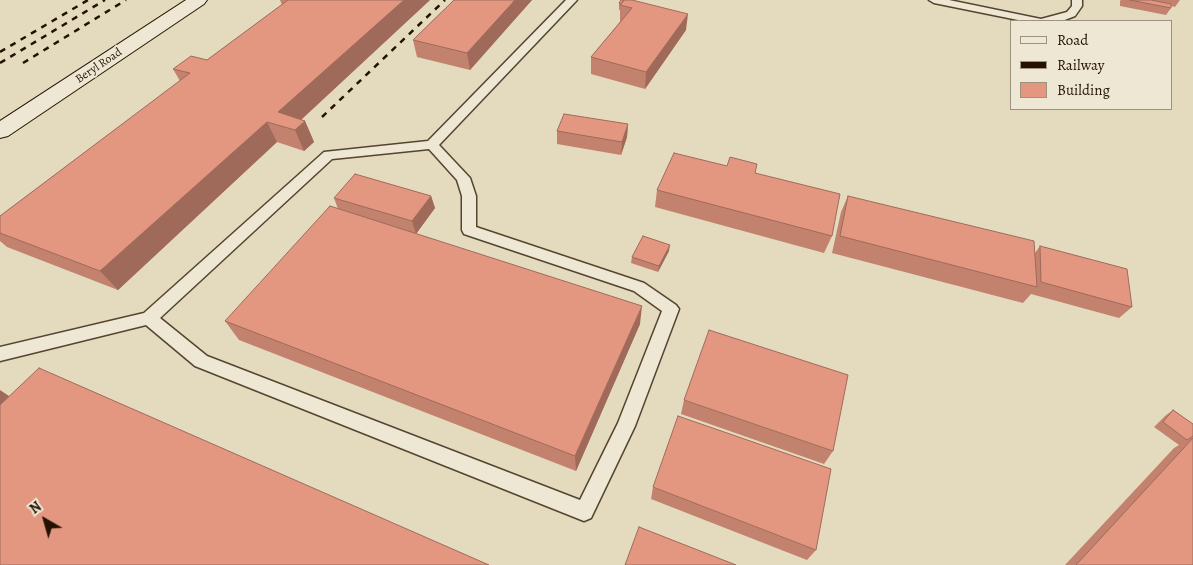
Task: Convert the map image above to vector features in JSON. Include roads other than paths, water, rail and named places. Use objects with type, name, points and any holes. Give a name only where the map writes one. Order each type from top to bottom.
[{"type":"street","name":"Beryl Road","points":[[0,131],[198,0]]},
{"type":"lane","points":[[0,354],[149,318],[328,155],[432,145],[572,0]]},
{"type":"lane","points":[[934,0],[1031,20]]},
{"type":"lane","points":[[1056,20],[1071,14],[1077,6],[1077,0]]},
{"type":"lane","points":[[149,318],[201,361],[584,511],[626,426],[671,309],[639,287],[469,230],[469,196],[463,178],[432,145]]},
{"type":"railway","points":[[0,52],[88,0]]},
{"type":"railway","points":[[0,63],[105,0]]},
{"type":"railway","points":[[23,63],[126,0]]},
{"type":"railway","points":[[322,117],[445,0]]}]
